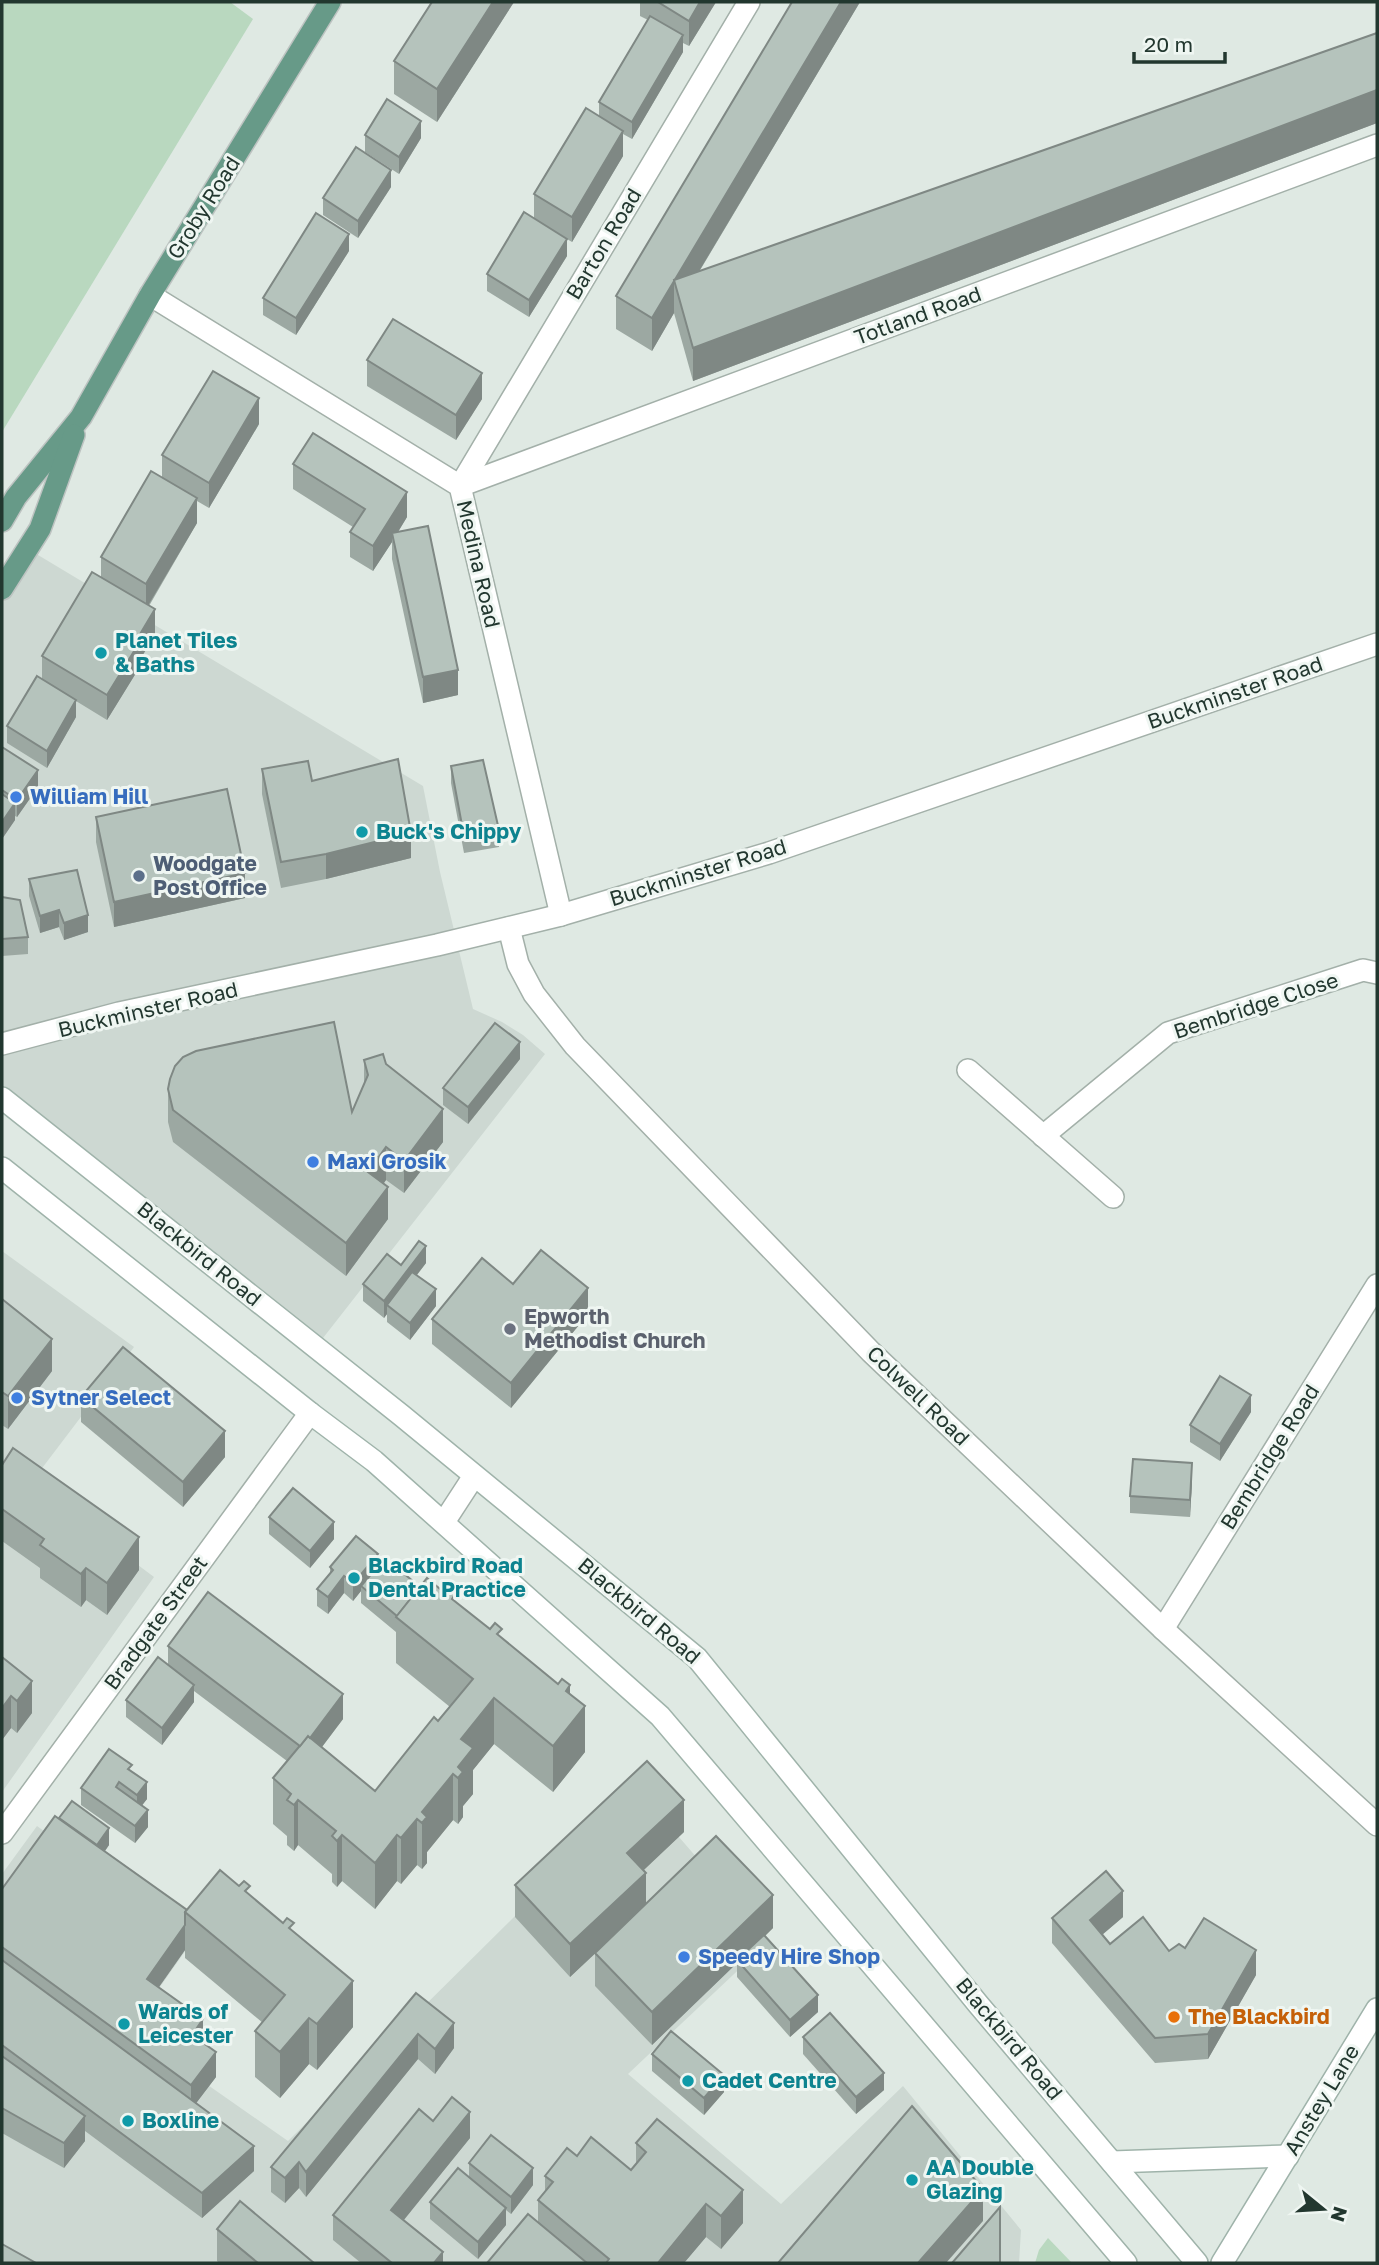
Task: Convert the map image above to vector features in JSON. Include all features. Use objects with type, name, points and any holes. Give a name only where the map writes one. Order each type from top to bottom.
[{"type":"main road","name":"Groby Road","points":[[2,520],[16,497],[81,416],[150,295],[330,2]]},
{"type":"main road","name":"Groby Road","points":[[2,589],[40,529],[81,416]]},
{"type":"street","name":"Barton Road","points":[[460,486],[749,2]]},
{"type":"street","name":"Totland Road","points":[[460,486],[1377,145]]},
{"type":"street","name":"Medina Road","points":[[150,295],[460,486],[561,915]]},
{"type":"street","name":"Buckminster Road","points":[[2,1044],[119,1013],[561,915],[769,853],[1377,644]]},
{"type":"street","name":"Colwell Road","points":[[509,928],[518,964],[534,994],[575,1046],[871,1352],[1163,1629],[1377,1825]]},
{"type":"street","name":"Bembridge Close","points":[[1043,1136],[1168,1034],[1363,970],[1377,974]]},
{"type":"street","points":[[968,1070],[1113,1197]]},
{"type":"street","name":"Blackbird Road","points":[[2,1098],[697,1658],[978,2004],[1197,2263]]},
{"type":"street","points":[[2,1168],[374,1461],[660,1716],[1126,2263]]},
{"type":"street","name":"Bembridge Road","points":[[1163,1629],[1377,1284]]},
{"type":"street","name":"Bradgate Street","points":[[2,1833],[310,1413]]},
{"type":"street","points":[[444,1522],[474,1476]]},
{"type":"street","name":"Anstey Lane","points":[[1222,2263],[1377,2009]]},
{"type":"street","points":[[1112,2162],[1288,2155]]},
{"type":"shaded area","points":[[28,549],[423,786],[440,872],[473,1009],[523,1035],[545,1054],[316,1347],[2,1098],[2,589]]},
{"type":"shaded area","points":[[2,1251],[134,1347],[30,1484],[154,1577],[2,1792]]},
{"type":"shaded area","points":[[640,1792],[769,1941],[628,2074],[781,2204],[903,2086],[1021,2230],[1019,2263],[2,2263],[2,1874],[37,1826],[193,1940],[148,2004],[204,2043],[185,2069],[288,2141]]},
{"type":"green space","points":[[2,2],[230,2],[253,19],[2,432]]},
{"type":"green space","points":[[1048,2238],[1072,2263],[1035,2263],[1039,2250]]},
{"type":"building","points":[[432,2],[493,2],[437,89],[394,61]]},
{"type":"building","points":[[658,2],[700,2],[689,21]]},
{"type":"building","points":[[792,2],[841,2],[652,318],[616,296]]},
{"type":"building","points":[[650,16],[683,35],[632,122],[599,102]]},
{"type":"building","points":[[1377,33],[1377,90],[693,348],[674,280]]},
{"type":"building","points":[[387,99],[421,121],[399,157],[365,135]]},
{"type":"building","points":[[586,108],[623,131],[572,217],[534,194]]},
{"type":"building","points":[[356,147],[391,170],[358,221],[323,198]]},
{"type":"building","points":[[524,212],[567,239],[529,300],[487,274]]},
{"type":"building","points":[[316,213],[349,234],[296,318],[263,298]]},
{"type":"building","points":[[393,319],[482,373],[456,415],[367,360]]},
{"type":"building","points":[[213,371],[259,398],[209,483],[162,455]]},
{"type":"building","points":[[313,433],[407,492],[373,546],[350,532],[365,509],[293,464]]},
{"type":"building","points":[[151,471],[197,498],[146,584],[101,557]]},
{"type":"building","points":[[428,526],[458,670],[423,677],[392,533]]},
{"type":"building","name":"Planet Tiles & Baths","points":[[92,572],[155,609],[133,646],[136,648],[107,695],[42,656]]},
{"type":"building","points":[[37,676],[76,700],[47,751],[7,726]]},
{"type":"building","points":[[2,747],[38,770],[17,800],[2,790]]},
{"type":"building","points":[[398,759],[411,833],[281,862],[262,769],[308,761],[312,781]]},
{"type":"building","points":[[483,760],[499,830],[464,836],[451,766]]},
{"type":"building","points":[[227,789],[245,873],[114,902],[96,817]]},
{"type":"building","points":[[2,794],[15,803],[2,822]]},
{"type":"building","points":[[77,870],[88,915],[64,923],[59,910],[40,916],[29,879]]},
{"type":"building","points":[[2,897],[20,900],[28,937],[2,939]]},
{"type":"building","name":"Maxi Grosik","points":[[334,1022],[352,1112],[368,1075],[364,1060],[383,1054],[386,1064],[443,1109],[404,1161],[386,1147],[368,1172],[388,1187],[346,1243],[173,1110],[168,1089],[175,1066],[183,1057],[196,1051]]},
{"type":"building","points":[[495,1023],[520,1042],[468,1107],[443,1088]]},
{"type":"building","points":[[419,1241],[426,1246],[384,1301],[363,1284],[387,1254],[401,1265]]},
{"type":"building","name":"Epworth Methodist Church","points":[[541,1250],[588,1288],[511,1383],[432,1319],[482,1258],[513,1284]]},
{"type":"building","points":[[412,1272],[436,1289],[410,1323],[387,1305]]},
{"type":"building","points":[[2,1299],[52,1339],[8,1396],[2,1392]]},
{"type":"building","points":[[123,1347],[225,1431],[183,1482],[81,1397]]},
{"type":"building","points":[[1220,1376],[1251,1395],[1220,1444],[1190,1425]]},
{"type":"building","points":[[13,1448],[139,1537],[107,1583],[86,1568],[81,1574],[40,1545],[44,1539],[2,1509],[2,1465]]},
{"type":"building","points":[[1133,1459],[1192,1463],[1190,1500],[1130,1496]]},
{"type":"building","points":[[293,1488],[334,1522],[310,1551],[269,1517]]},
{"type":"building","points":[[356,1536],[378,1554],[353,1584],[344,1576],[328,1597],[317,1589],[333,1570],[330,1567]]},
{"type":"building","points":[[385,1558],[420,1587],[397,1616],[361,1586]]},
{"type":"building","points":[[427,1578],[446,1594],[450,1588],[456,1593],[452,1599],[490,1629],[495,1623],[502,1629],[497,1634],[558,1684],[562,1679],[570,1685],[566,1691],[585,1706],[553,1746],[494,1698],[461,1739],[473,1748],[458,1767],[463,1772],[458,1778],[453,1774],[422,1812],[427,1817],[422,1823],[417,1819],[401,1838],[397,1835],[375,1863],[342,1835],[337,1841],[332,1836],[336,1831],[298,1800],[294,1805],[287,1800],[291,1794],[273,1778],[308,1736],[375,1791],[434,1717],[438,1721],[473,1679],[396,1617]]},
{"type":"building","points":[[208,1592],[343,1694],[310,1738],[308,1736],[300,1746],[168,1646]]},
{"type":"building","points":[[2,1657],[32,1681],[17,1701],[11,1696],[2,1708]]},
{"type":"building","points":[[158,1657],[194,1685],[162,1728],[126,1700]]},
{"type":"building","points":[[109,1749],[132,1765],[128,1769],[147,1782],[137,1795],[119,1782],[116,1787],[148,1810],[135,1826],[81,1788]]},
{"type":"building","points":[[647,1761],[684,1800],[627,1853],[646,1873],[570,1944],[515,1885]]},
{"type":"building","points":[[72,1801],[109,1828],[97,1845],[59,1818]]},
{"type":"building","points":[[55,1816],[187,1910],[185,1925],[147,1979],[203,2019],[192,2035],[216,2052],[191,2085],[2,1947],[2,1889]]},
{"type":"building","name":"Speedy Hire Shop","points":[[716,1836],[773,1895],[652,2012],[595,1953]]},
{"type":"building","points":[[220,1870],[239,1886],[244,1881],[250,1886],[245,1891],[283,1923],[287,1918],[294,1923],[289,1928],[353,1981],[317,2024],[309,2018],[280,2052],[255,2031],[285,1995],[185,1912]]},
{"type":"building","name":"The Blackbird","points":[[1106,1871],[1123,1891],[1090,1920],[1110,1944],[1143,1917],[1169,1951],[1179,1944],[1185,1948],[1204,1918],[1256,1950],[1208,2034],[1155,2038],[1052,1918]]},
{"type":"building","points":[[764,1935],[818,1995],[790,2020],[737,1960]]},
{"type":"building","name":"Boxline","points":[[2,1960],[254,2146],[202,2193],[2,2045]]},
{"type":"building","points":[[416,1993],[454,2023],[435,2049],[418,2034],[306,2172],[299,2162],[285,2178],[271,2167]]},
{"type":"building","points":[[830,2013],[884,2073],[856,2097],[803,2037]]},
{"type":"building","points":[[671,2031],[724,2075],[704,2098],[652,2054]]},
{"type":"building","points":[[2,2056],[85,2116],[64,2143],[2,2108]]},
{"type":"building","points":[[452,2097],[470,2112],[391,2210],[443,2252],[434,2263],[392,2263],[333,2215],[419,2109],[433,2121]]},
{"type":"building","name":"AA Double Glazing","points":[[912,2106],[983,2189],[918,2263],[778,2263]]},
{"type":"building","points":[[657,2119],[743,2190],[721,2216],[706,2204],[658,2263],[606,2263],[609,2259],[538,2200],[553,2182],[545,2176],[567,2148],[577,2156],[591,2137],[631,2170],[646,2152],[636,2143]]},
{"type":"building","points":[[491,2135],[533,2168],[511,2197],[469,2163]]},
{"type":"building","points":[[458,2168],[506,2208],[478,2242],[430,2202]]},
{"type":"building","points":[[240,2201],[314,2263],[258,2263],[217,2229]]},
{"type":"building","points":[[1000,2207],[1000,2263],[952,2263]]},
{"type":"building","points":[[528,2214],[587,2263],[487,2263]]},
{"type":"building","points":[[2,2244],[36,2263],[2,2263]]},
{"type":"place","name":"Planet Tiles & Baths","points":[[101,653]]},
{"type":"place","name":"William Hill","points":[[16,797]]},
{"type":"place","name":"Buck's Chippy","points":[[362,832]]},
{"type":"place","name":"Woodgate Post Office","points":[[139,876]]},
{"type":"place","name":"Maxi Grosik","points":[[313,1162]]},
{"type":"place","name":"Epworth Methodist Church","points":[[510,1329]]},
{"type":"place","name":"Sytner Select","points":[[17,1398]]},
{"type":"place","name":"Blackbird Road Dental Practice","points":[[354,1578]]},
{"type":"place","name":"Speedy Hire Shop","points":[[684,1957]]},
{"type":"place","name":"The Blackbird","points":[[1174,2017]]},
{"type":"place","name":"Wards of Leicester","points":[[124,2024]]},
{"type":"place","name":"Cadet Centre","points":[[688,2081]]},
{"type":"place","name":"Boxline","points":[[128,2121]]},
{"type":"place","name":"AA Double Glazing","points":[[912,2180]]}]
